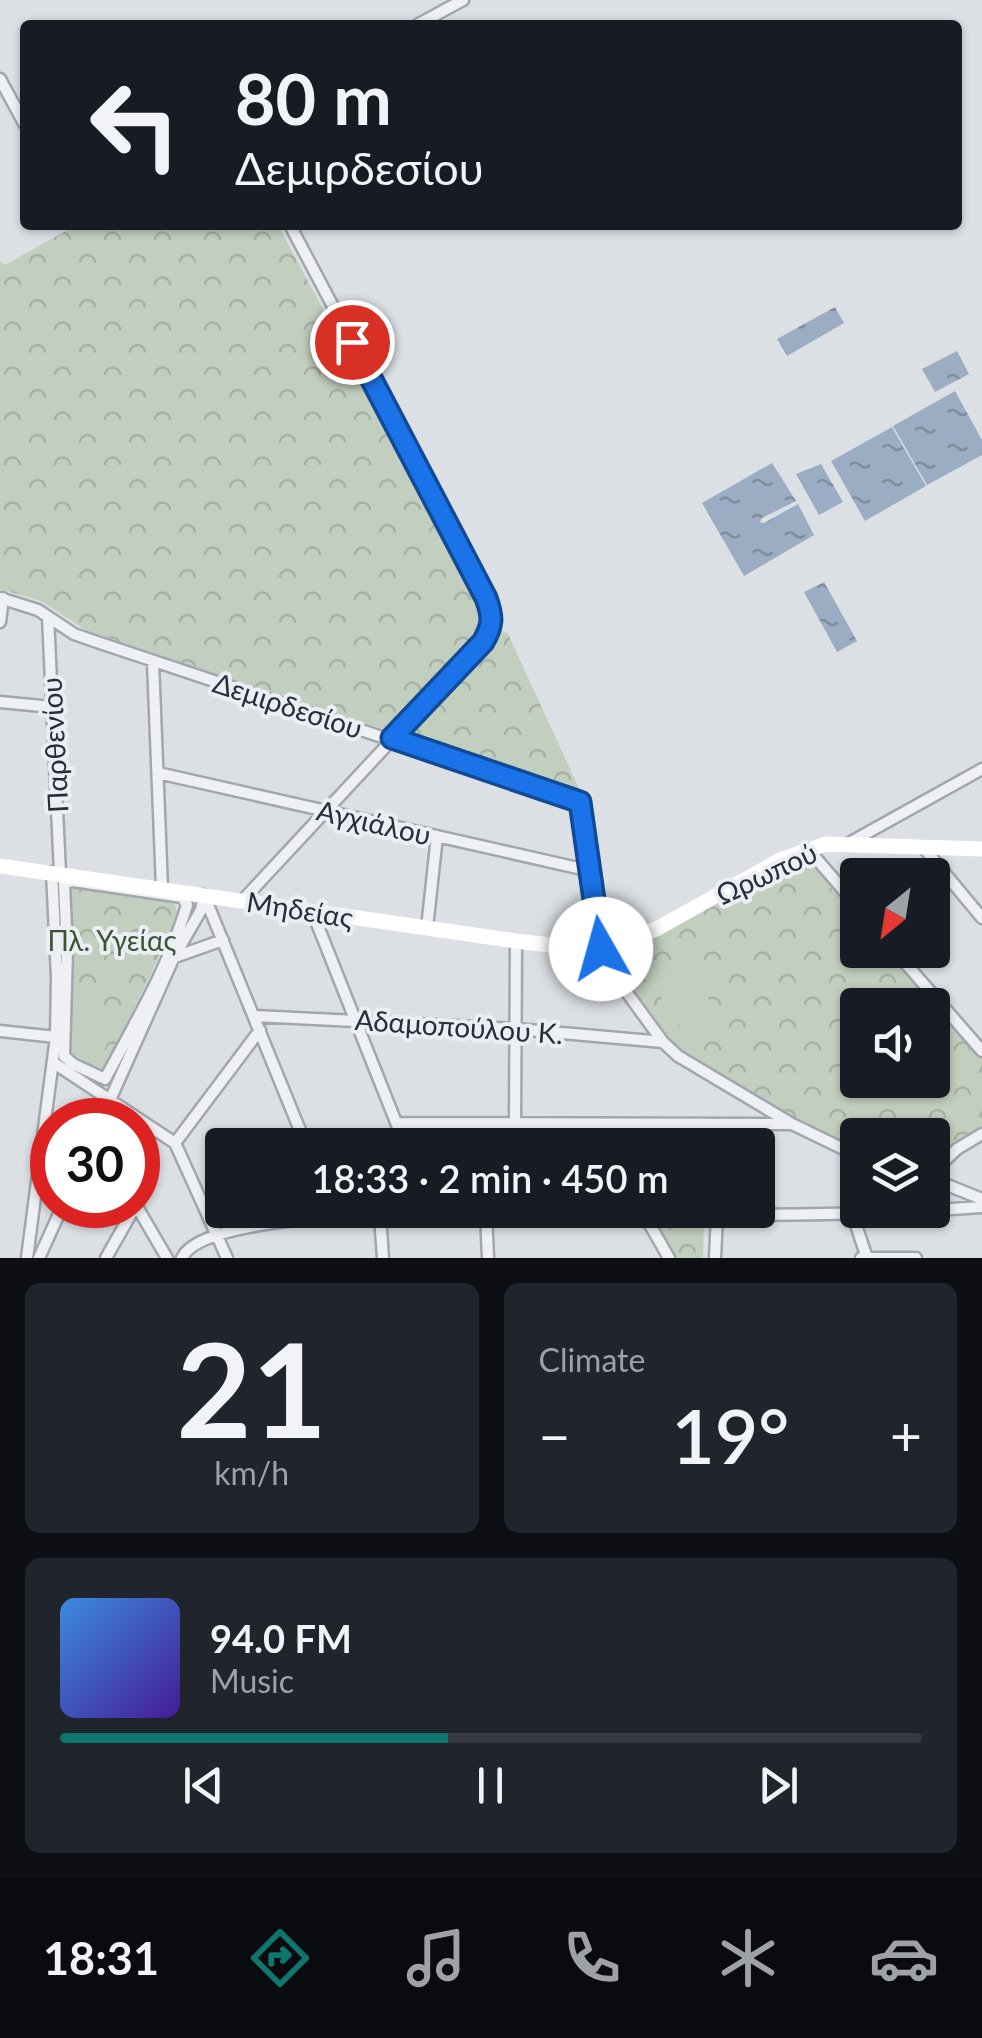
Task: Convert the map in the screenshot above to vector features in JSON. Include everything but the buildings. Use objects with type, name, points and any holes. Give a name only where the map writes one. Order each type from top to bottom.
[{"type":"street","points":[[425,20],[463,0]]},
{"type":"street","points":[[0,79],[20,116]]},
{"type":"street","points":[[242,900],[483,642],[492,625],[486,598],[293,230]]},
{"type":"street","points":[[0,622],[1,598]]},
{"type":"street","name":"Δεμιρδεσίου","points":[[1,598],[48,617],[74,634],[153,662],[580,802],[591,871]]},
{"type":"street","name":"Παρθενίου","points":[[48,617],[58,976],[49,1098]]},
{"type":"street","points":[[153,662],[162,888]]},
{"type":"street","points":[[0,702],[52,706]]},
{"type":"street","name":"Ωρωπού","points":[[601,949],[658,928],[808,849],[848,844],[982,769]]},
{"type":"street","name":"Αγχιάλου","points":[[158,773],[591,871]]},
{"type":"street","points":[[428,928],[438,836]]},
{"type":"street","points":[[848,844],[982,850]]},
{"type":"street","points":[[923,847],[982,918]]},
{"type":"street","points":[[808,849],[840,887]]},
{"type":"street","name":"Μηδείας","points":[[0,866],[516,941],[601,949]]},
{"type":"street","points":[[591,871],[601,949],[616,979],[662,1042],[678,1056],[792,1124],[840,1147]]},
{"type":"street","points":[[169,960],[187,905],[182,896],[64,883],[64,1056],[106,1079],[169,960],[223,940]]},
{"type":"street","points":[[111,1098],[176,942],[204,895],[299,1128]]},
{"type":"street","points":[[312,912],[399,1128]]},
{"type":"street","points":[[515,1124],[516,941]]},
{"type":"street","points":[[910,968],[982,1051]]},
{"type":"street","name":"Αδαμοπούλου Κ.","points":[[255,1016],[517,1029],[662,1042]]},
{"type":"street","points":[[175,1143],[260,1030]]},
{"type":"street","points":[[0,1031],[56,1038]]},
{"type":"street","points":[[54,1063],[106,1098]]},
{"type":"street","points":[[397,1123],[792,1124]]},
{"type":"street","points":[[160,1133],[175,1143],[227,1258]]},
{"type":"street","points":[[950,1156],[982,1134]]},
{"type":"street","points":[[950,1185],[982,1199]]},
{"type":"street","points":[[950,1209],[982,1207]]},
{"type":"street","points":[[775,1214],[840,1212]]},
{"type":"street","name":"Παρθενίου","points":[[27,1258],[31,1228]]},
{"type":"street","points":[[39,1258],[53,1228]]},
{"type":"street","points":[[106,1258],[123,1228]]},
{"type":"street","points":[[149,1228],[167,1258]]},
{"type":"street","points":[[182,1258],[186,1250],[216,1234],[248,1228]]},
{"type":"street","points":[[381,1228],[383,1258]]},
{"type":"street","points":[[487,1228],[488,1258]]},
{"type":"street","points":[[651,1228],[669,1258]]},
{"type":"street","points":[[715,1258],[717,1228]]},
{"type":"street","points":[[857,1228],[865,1258],[916,1258]]},
{"type":"green space","points":[[67,230],[281,230],[492,625],[508,634],[582,795],[87,631],[41,601],[0,589],[0,261],[5,265]]},
{"type":"green space","points":[[808,849],[840,887],[840,968],[910,968],[927,988],[840,988],[840,1098],[950,1098],[950,1014],[982,1051],[982,1134],[950,1159],[950,1118],[840,1118],[840,1147],[678,1056],[601,949]]},
{"type":"green space","name":"Πλ. Υγείας","points":[[63,885],[174,902],[178,916],[103,1075],[67,1055]]},
{"type":"green space","points":[[687,965],[719,1015],[686,1036],[654,986]]},
{"type":"green space","points":[[84,1002],[119,1020],[102,1054],[67,1037]]},
{"type":"green space","points":[[659,1228],[704,1228],[703,1258],[677,1258]]},
{"type":"water","points":[[835,307],[844,323],[787,356],[777,339]]},
{"type":"water","points":[[957,351],[969,374],[935,392],[922,369]]},
{"type":"water","points":[[955,391],[982,440],[982,455],[927,485],[893,426]]},
{"type":"water","points":[[892,427],[926,486],[865,521],[831,461]]},
{"type":"water","points":[[772,463],[796,501],[760,522],[798,504],[814,535],[744,576],[702,503]]},
{"type":"water","points":[[821,464],[843,502],[819,515],[796,474]]},
{"type":"water","points":[[824,582],[857,641],[837,652],[804,592]]},
{"type":"route","points":[[352,342],[492,614],[492,625],[483,642],[392,738],[580,802],[601,949]]}]
